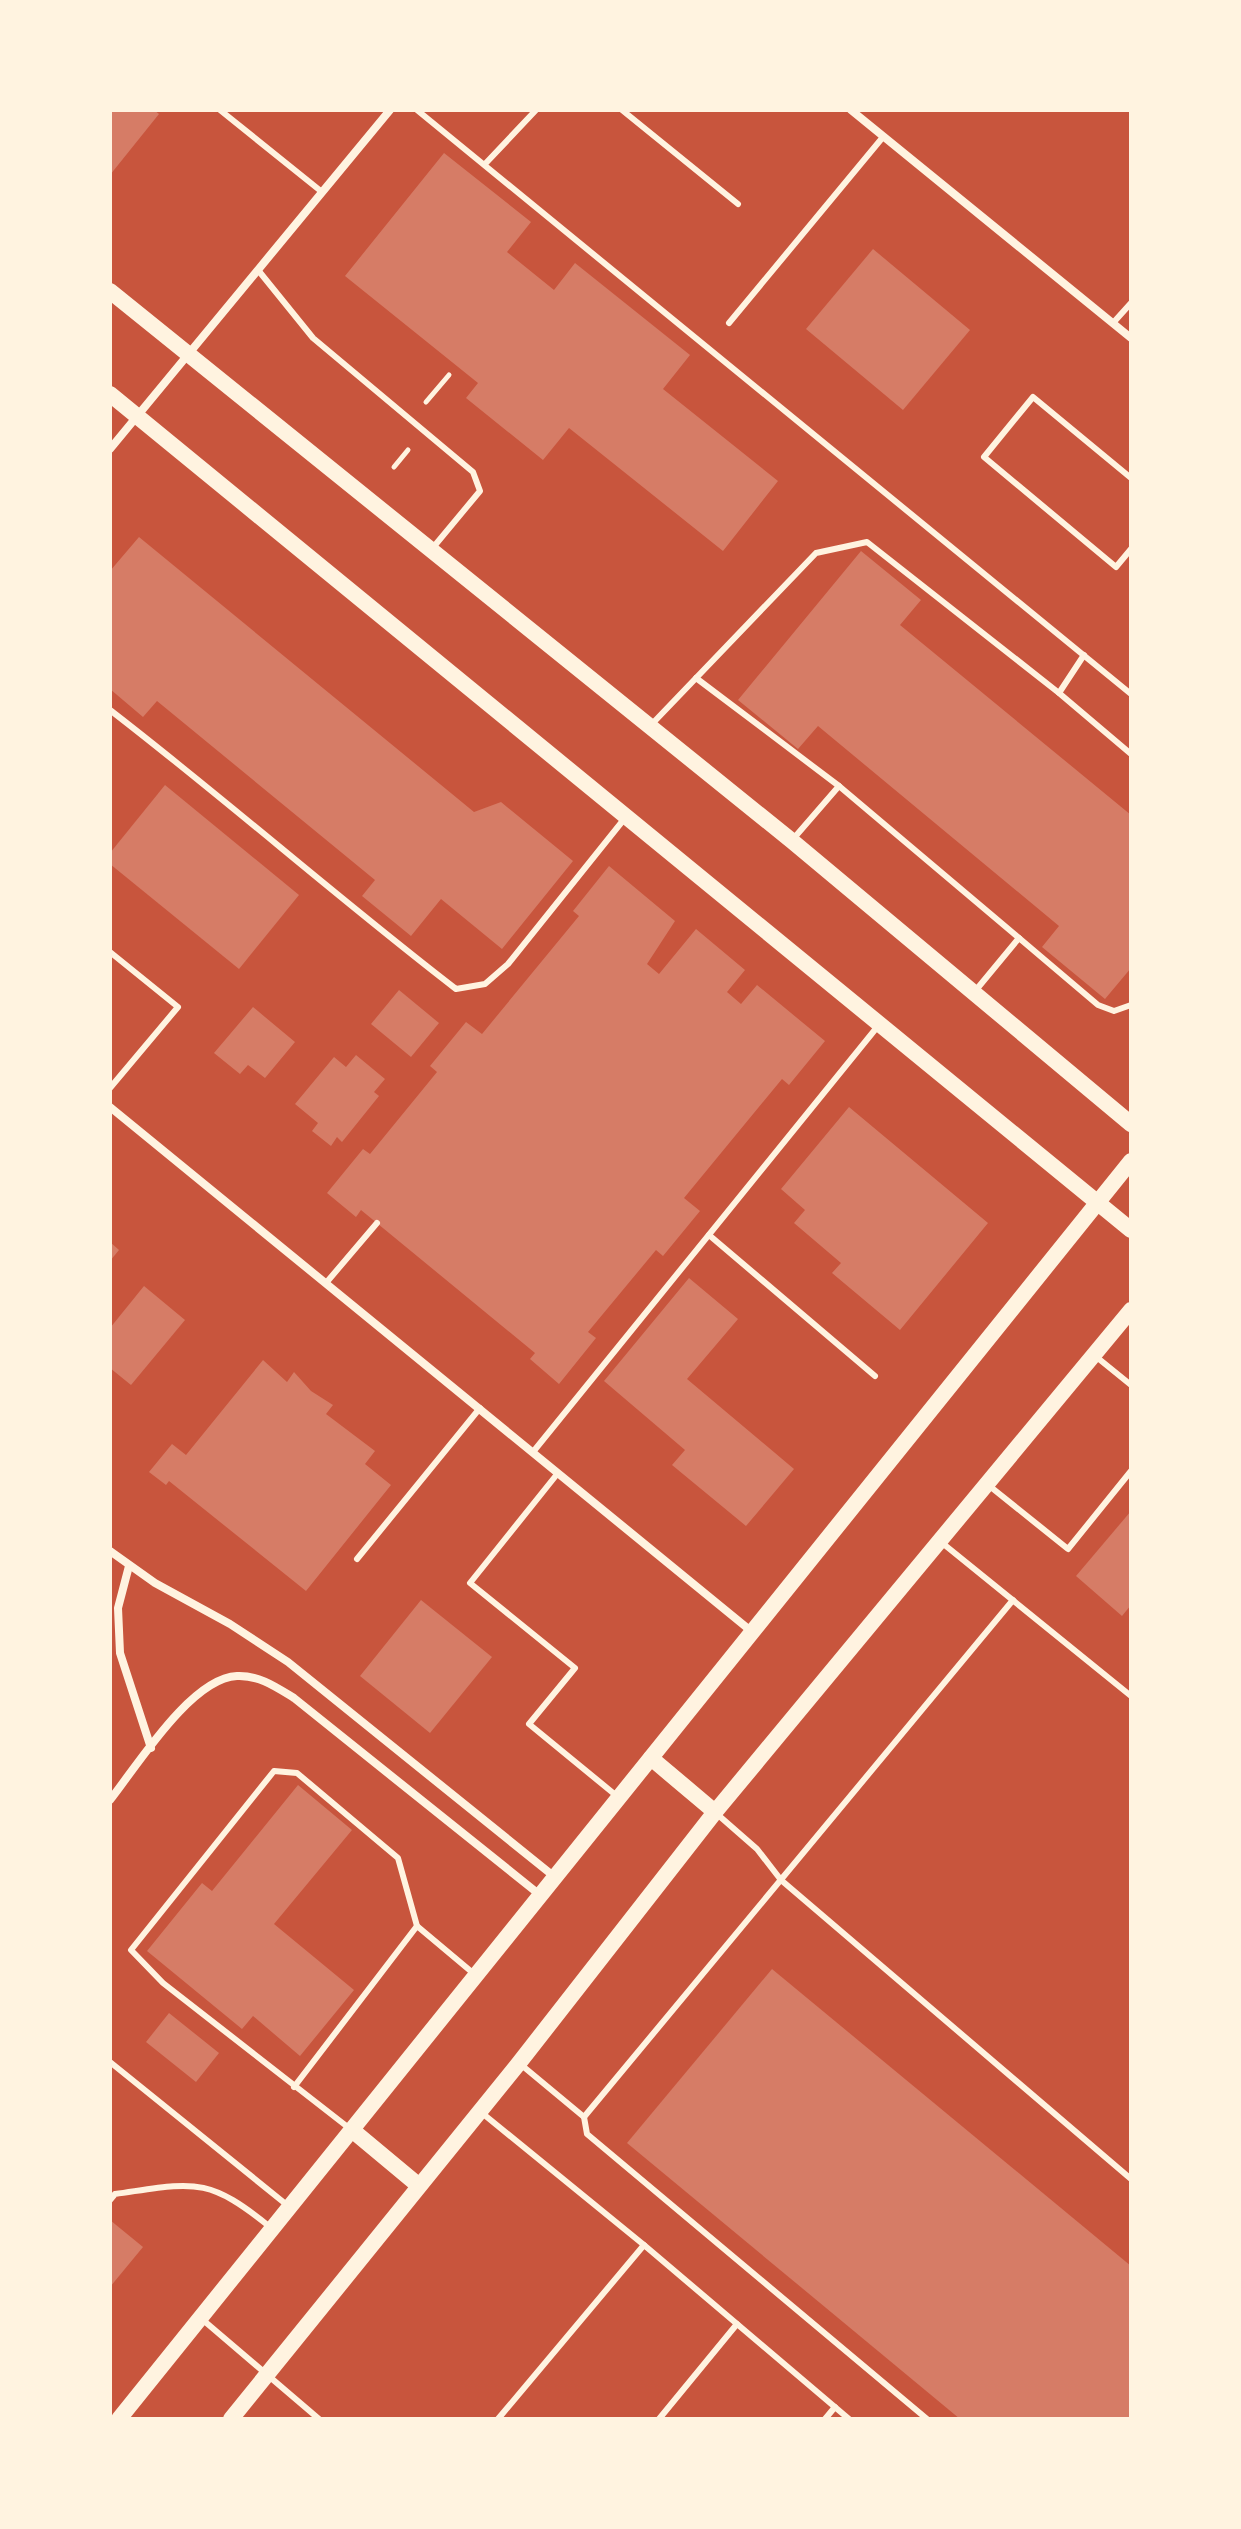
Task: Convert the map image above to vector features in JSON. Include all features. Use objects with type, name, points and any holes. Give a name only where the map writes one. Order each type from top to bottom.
[{"type":"main road","points":[[110,291],[792,841],[1131,1124]]},
{"type":"main road","points":[[110,394],[1131,1230]]},
{"type":"main road","points":[[119,2419],[557,1879],[751,1631],[1131,1161]]},
{"type":"main road","points":[[231,2419],[519,2063],[715,1812],[985,1482],[1131,1310]]},
{"type":"main road","points":[[651,1758],[715,1812]]},
{"type":"main road","points":[[352,2130],[418,2185]]},
{"type":"street","points":[[110,449],[390,110]]},
{"type":"street","points":[[851,110],[1131,338]]},
{"type":"street","points":[[110,1107],[751,1631]]},
{"type":"street","points":[[110,1551],[129,1566],[230,1624],[288,1662],[557,1879]]},
{"type":"street","points":[[129,1566],[118,1608],[120,1653],[151,1748]]},
{"type":"street","points":[[110,1800],[197,1694],[215,1682],[237,1676],[251,1677],[294,1698],[542,1896]]},
{"type":"lane","points":[[220,110],[322,192]]},
{"type":"lane","points":[[417,110],[1131,694]]},
{"type":"lane","points":[[485,164],[536,110]]},
{"type":"lane","points":[[622,110],[738,204]]},
{"type":"lane","points":[[729,323],[883,137]]},
{"type":"lane","points":[[258,270],[313,338],[473,472],[480,491],[431,550]]},
{"type":"lane","points":[[1113,323],[1131,303]]},
{"type":"lane","points":[[1131,478],[1033,397],[984,457],[1116,567],[1131,549]]},
{"type":"lane","points":[[650,726],[816,553],[867,542],[1059,693],[1131,754]]},
{"type":"lane","points":[[1059,693],[1084,655]]},
{"type":"lane","points":[[696,678],[839,786],[1098,1005],[1114,1011],[1131,1005]]},
{"type":"lane","points":[[110,710],[456,989],[485,984],[508,964],[627,815]]},
{"type":"lane","points":[[792,841],[839,786]]},
{"type":"lane","points":[[973,993],[1019,938]]},
{"type":"lane","points":[[110,952],[178,1007],[110,1088]]},
{"type":"lane","points":[[533,1452],[881,1024]]},
{"type":"lane","points":[[326,1283],[377,1223]]},
{"type":"lane","points":[[709,1235],[875,1376]]},
{"type":"lane","points":[[1093,1354],[1131,1385]]},
{"type":"lane","points":[[357,1559],[480,1408]]},
{"type":"lane","points":[[985,1482],[1068,1549],[1131,1471]]},
{"type":"lane","points":[[558,1473],[470,1583],[575,1668],[529,1724],[620,1798]]},
{"type":"lane","points":[[939,1539],[1131,1696]]},
{"type":"lane","points":[[584,2117],[1013,1600]]},
{"type":"lane","points":[[352,2130],[163,1983],[131,1950],[274,1771],[297,1773],[398,1858],[417,1926],[477,1976]]},
{"type":"lane","points":[[715,1812],[757,1849],[781,1880],[1131,2179]]},
{"type":"lane","points":[[294,2087],[417,1926]]},
{"type":"lane","points":[[110,2062],[290,2208]]},
{"type":"lane","points":[[519,2063],[584,2117],[587,2134],[927,2419]]},
{"type":"lane","points":[[479,2110],[849,2419]]},
{"type":"lane","points":[[110,2200],[115,2194],[198,2186],[234,2197],[272,2229]]},
{"type":"lane","points":[[498,2419],[644,2245]]},
{"type":"lane","points":[[200,2318],[319,2419]]},
{"type":"lane","points":[[659,2419],[737,2324]]},
{"type":"lane","points":[[825,2419],[835,2407]]},
{"type":"path","points":[[423,405],[449,375]]},
{"type":"path","points":[[394,467],[412,445]]},
{"type":"building","points":[[110,110],[154,110],[159,114],[110,175]]},
{"type":"building","points":[[444,153],[531,222],[507,252],[554,290],[575,263],[690,355],[663,389],[778,481],[723,551],[569,428],[543,460],[466,398],[478,383],[345,276]]},
{"type":"building","points":[[873,249],[970,330],[903,410],[806,329]]},
{"type":"building","points":[[139,537],[474,812],[501,802],[573,861],[502,949],[441,899],[411,936],[362,896],[375,880],[157,701],[143,717],[110,689],[110,571]]},
{"type":"building","points":[[861,551],[921,600],[900,625],[1131,815],[1131,968],[1105,999],[1042,947],[1059,926],[818,726],[798,749],[738,700]]},
{"type":"building","points":[[165,785],[299,895],[239,969],[110,864],[110,853]]},
{"type":"building","points":[[609,866],[675,921],[647,964],[659,974],[696,929],[745,970],[727,992],[741,1004],[757,985],[825,1041],[789,1085],[782,1079],[684,1198],[700,1211],[663,1256],[656,1250],[588,1332],[596,1338],[559,1384],[530,1359],[535,1353],[361,1210],[356,1217],[327,1193],[363,1149],[370,1154],[437,1072],[430,1066],[466,1022],[482,1034],[579,916],[573,911]]},
{"type":"building","points":[[399,990],[439,1023],[411,1057],[371,1024]]},
{"type":"building","points":[[253,1007],[295,1042],[265,1078],[248,1065],[240,1074],[214,1053]]},
{"type":"building","points":[[356,1055],[385,1079],[374,1092],[379,1096],[342,1142],[337,1137],[331,1146],[312,1131],[318,1123],[295,1104],[334,1057],[346,1067]]},
{"type":"building","points":[[849,1107],[988,1223],[900,1330],[832,1273],[841,1263],[794,1223],[805,1210],[781,1189]]},
{"type":"building","points":[[110,1242],[119,1250],[110,1261]]},
{"type":"building","points":[[689,1278],[738,1319],[687,1379],[794,1469],[746,1526],[672,1465],[685,1450],[604,1381]]},
{"type":"building","points":[[144,1286],[185,1320],[131,1385],[110,1368],[110,1328]]},
{"type":"building","points":[[263,1360],[287,1382],[294,1372],[311,1391],[333,1405],[326,1414],[375,1451],[365,1464],[391,1485],[306,1591],[169,1481],[166,1485],[149,1472],[172,1444],[186,1455]]},
{"type":"building","points":[[1131,1511],[1131,1605],[1122,1616],[1076,1576]]},
{"type":"building","points":[[421,1600],[492,1657],[430,1733],[360,1676]]},
{"type":"building","points":[[298,1785],[352,1830],[274,1924],[354,1990],[300,2056],[253,2016],[242,2029],[147,1951],[202,1883],[212,1891]]},
{"type":"building","points":[[772,1969],[1131,2266],[1131,2419],[960,2419],[627,2143]]},
{"type":"building","points":[[169,2013],[219,2053],[196,2082],[146,2042]]},
{"type":"building","points":[[110,2220],[143,2247],[110,2287]]}]
